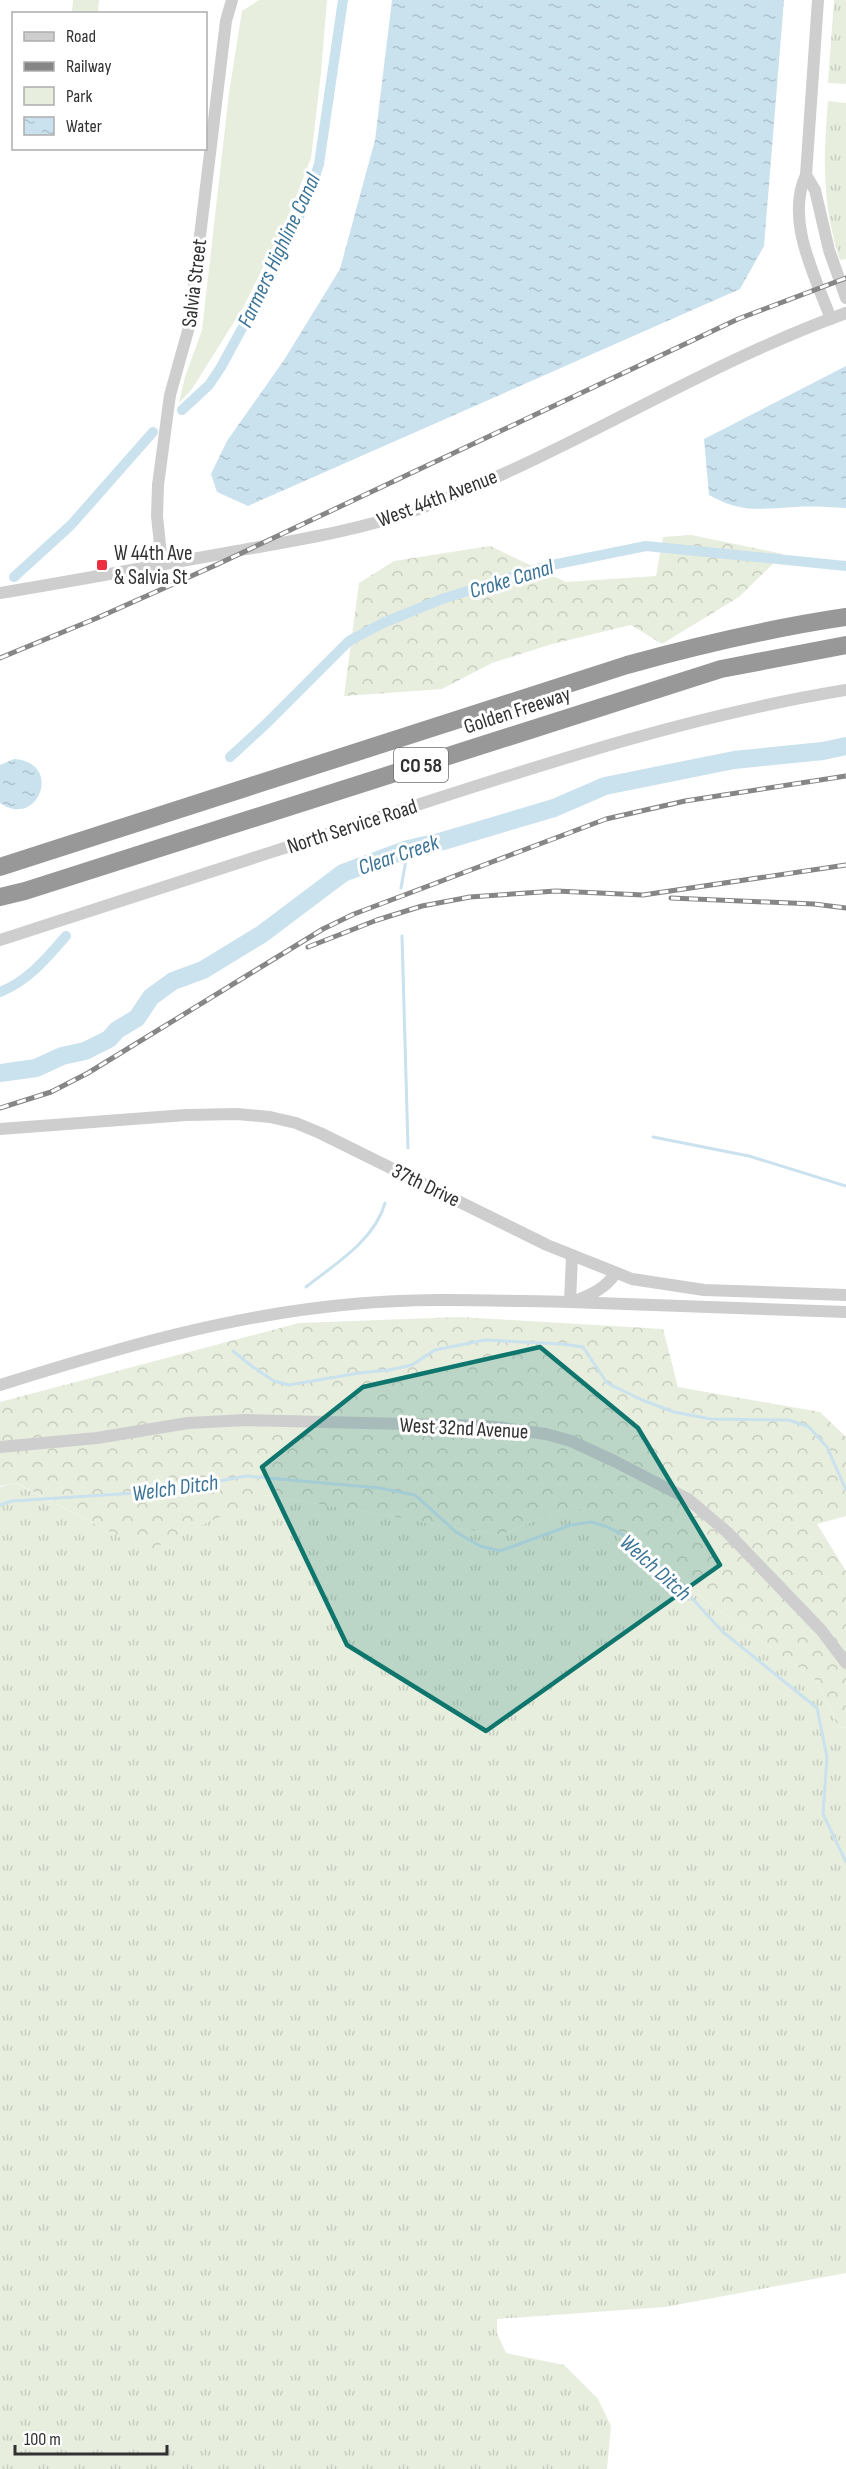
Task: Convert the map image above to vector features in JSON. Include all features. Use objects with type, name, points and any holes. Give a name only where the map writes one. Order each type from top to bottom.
[{"type":"highway","name":"Golden Freeway","points":[[0,867],[627,665],[704,644],[846,617]]},
{"type":"highway","name":"Golden Freeway","points":[[0,897],[37,888],[721,669],[846,645]]},
{"type":"street","name":"Salvia Street","points":[[162,564],[157,513],[159,475],[170,395],[189,327],[226,21],[232,0]]},
{"type":"street","points":[[818,0],[806,175],[798,194],[799,216],[807,252],[831,319]]},
{"type":"street","points":[[806,175],[815,190],[826,240],[846,298]]},
{"type":"street","name":"West 44th Avenue","points":[[0,593],[295,541],[412,512],[484,482],[738,358],[846,313]]},
{"type":"street","name":"North Service Road","points":[[0,940],[564,758],[733,712],[846,690]]},
{"type":"street","name":"37th Drive","points":[[0,1129],[186,1115],[237,1114],[270,1117],[320,1132],[572,1256],[615,1274],[654,1284],[704,1290],[846,1295]]},
{"type":"street","points":[[570,1302],[572,1256]]},
{"type":"street","points":[[570,1302],[595,1294],[609,1283],[615,1274]]},
{"type":"street","points":[[0,1385],[188,1329],[260,1316],[352,1304],[429,1299],[846,1312]]},
{"type":"street","name":"West 32nd Avenue","points":[[0,1447],[98,1438],[226,1420],[487,1426],[546,1434],[571,1441],[688,1499],[727,1532],[821,1630],[846,1663]]},
{"type":"highlighted area","points":[[540,1347],[638,1428],[720,1565],[486,1731],[347,1645],[262,1467],[363,1387]]},
{"type":"green space","points":[[73,0],[99,0],[98,12],[72,12]]},
{"type":"green space","points":[[259,0],[327,0],[311,158],[291,210],[244,306],[192,389],[179,403],[185,377],[202,330],[229,93],[242,11]]},
{"type":"green space","points":[[834,0],[846,0],[846,84],[828,83]]},
{"type":"green space","points":[[828,101],[846,103],[846,259],[840,260],[830,220],[825,182]]},
{"type":"green space","points":[[691,535],[783,554],[739,597],[662,644],[631,625],[552,644],[492,663],[442,689],[344,696],[359,583],[394,561],[490,546],[566,582],[656,576],[663,537]]},
{"type":"green space","points":[[460,1317],[663,1329],[678,1387],[820,1412],[846,1437],[846,1516],[817,1524],[846,1571],[846,1727],[839,1728],[817,1681],[574,1505],[500,1535],[266,1495],[147,1551],[16,1483],[0,1486],[0,1402],[299,1323]]},
{"type":"green space","points":[[15,1483],[144,1549],[266,1495],[500,1535],[574,1505],[817,1681],[839,1728],[846,1727],[846,2273],[665,2307],[497,2319],[497,2333],[506,2353],[564,2365],[598,2399],[611,2426],[607,2469],[0,2469],[0,1487]]},
{"type":"water","points":[[392,0],[784,0],[764,246],[740,289],[248,506],[217,492],[211,474],[227,441],[284,360],[340,269],[375,140]]},
{"type":"water","points":[[846,366],[846,508],[751,508],[731,505],[709,495],[704,439]]},
{"type":"water","points":[[14,759],[29,763],[38,771],[42,781],[40,792],[34,802],[25,808],[14,809],[0,803],[0,765]]},
{"type":"waterway","name":"Farmers Highline Canal","points":[[182,410],[209,385],[221,367],[275,268],[309,195],[319,164],[343,0]]},
{"type":"waterway","name":"Farmers Highline Canal","points":[[14,577],[71,525],[153,432]]},
{"type":"waterway","name":"Croke Canal","points":[[230,757],[349,641],[383,623],[442,599],[547,566],[646,546],[846,566]]},
{"type":"waterway","name":"Clear Creek","points":[[0,1073],[36,1068],[62,1056],[85,1051],[109,1039],[117,1030],[137,1018],[151,997],[173,981],[203,970],[262,934],[343,873],[408,849],[554,808],[605,786],[734,760],[823,751],[846,746]]},
{"type":"waterway","points":[[401,888],[408,849]]},
{"type":"waterway","name":"Croke Canal","points":[[0,992],[28,975],[66,936]]},
{"type":"waterway","points":[[402,936],[408,1148]]},
{"type":"waterway","points":[[653,1137],[749,1156],[846,1186]]},
{"type":"waterway","points":[[306,1287],[363,1240],[373,1228],[385,1203]]},
{"type":"waterway","points":[[233,1351],[274,1381],[289,1385],[412,1365],[435,1350],[485,1340],[583,1347],[607,1383],[674,1412],[711,1419],[789,1420],[809,1427],[827,1447],[846,1490]]},
{"type":"waterway","name":"Welch Ditch","points":[[0,1505],[12,1501],[166,1491],[246,1476],[379,1488],[415,1495],[456,1532],[480,1546],[500,1551],[571,1525],[591,1522],[605,1526],[622,1534],[666,1570],[723,1632],[817,1708],[827,1757],[823,1814],[846,1862]]},
{"type":"railway","points":[[0,658],[216,565],[738,319],[846,278]]},
{"type":"railway","points":[[0,1108],[51,1092],[88,1073],[323,929],[354,914],[606,819],[685,801],[846,776]]},
{"type":"railway","points":[[308,947],[377,920],[422,906],[470,897],[556,891],[643,895],[846,865]]},
{"type":"railway","points":[[671,898],[814,904],[846,908]]},
{"type":"place","name":"W 44th Ave & Salvia St","points":[[102,565]]}]
